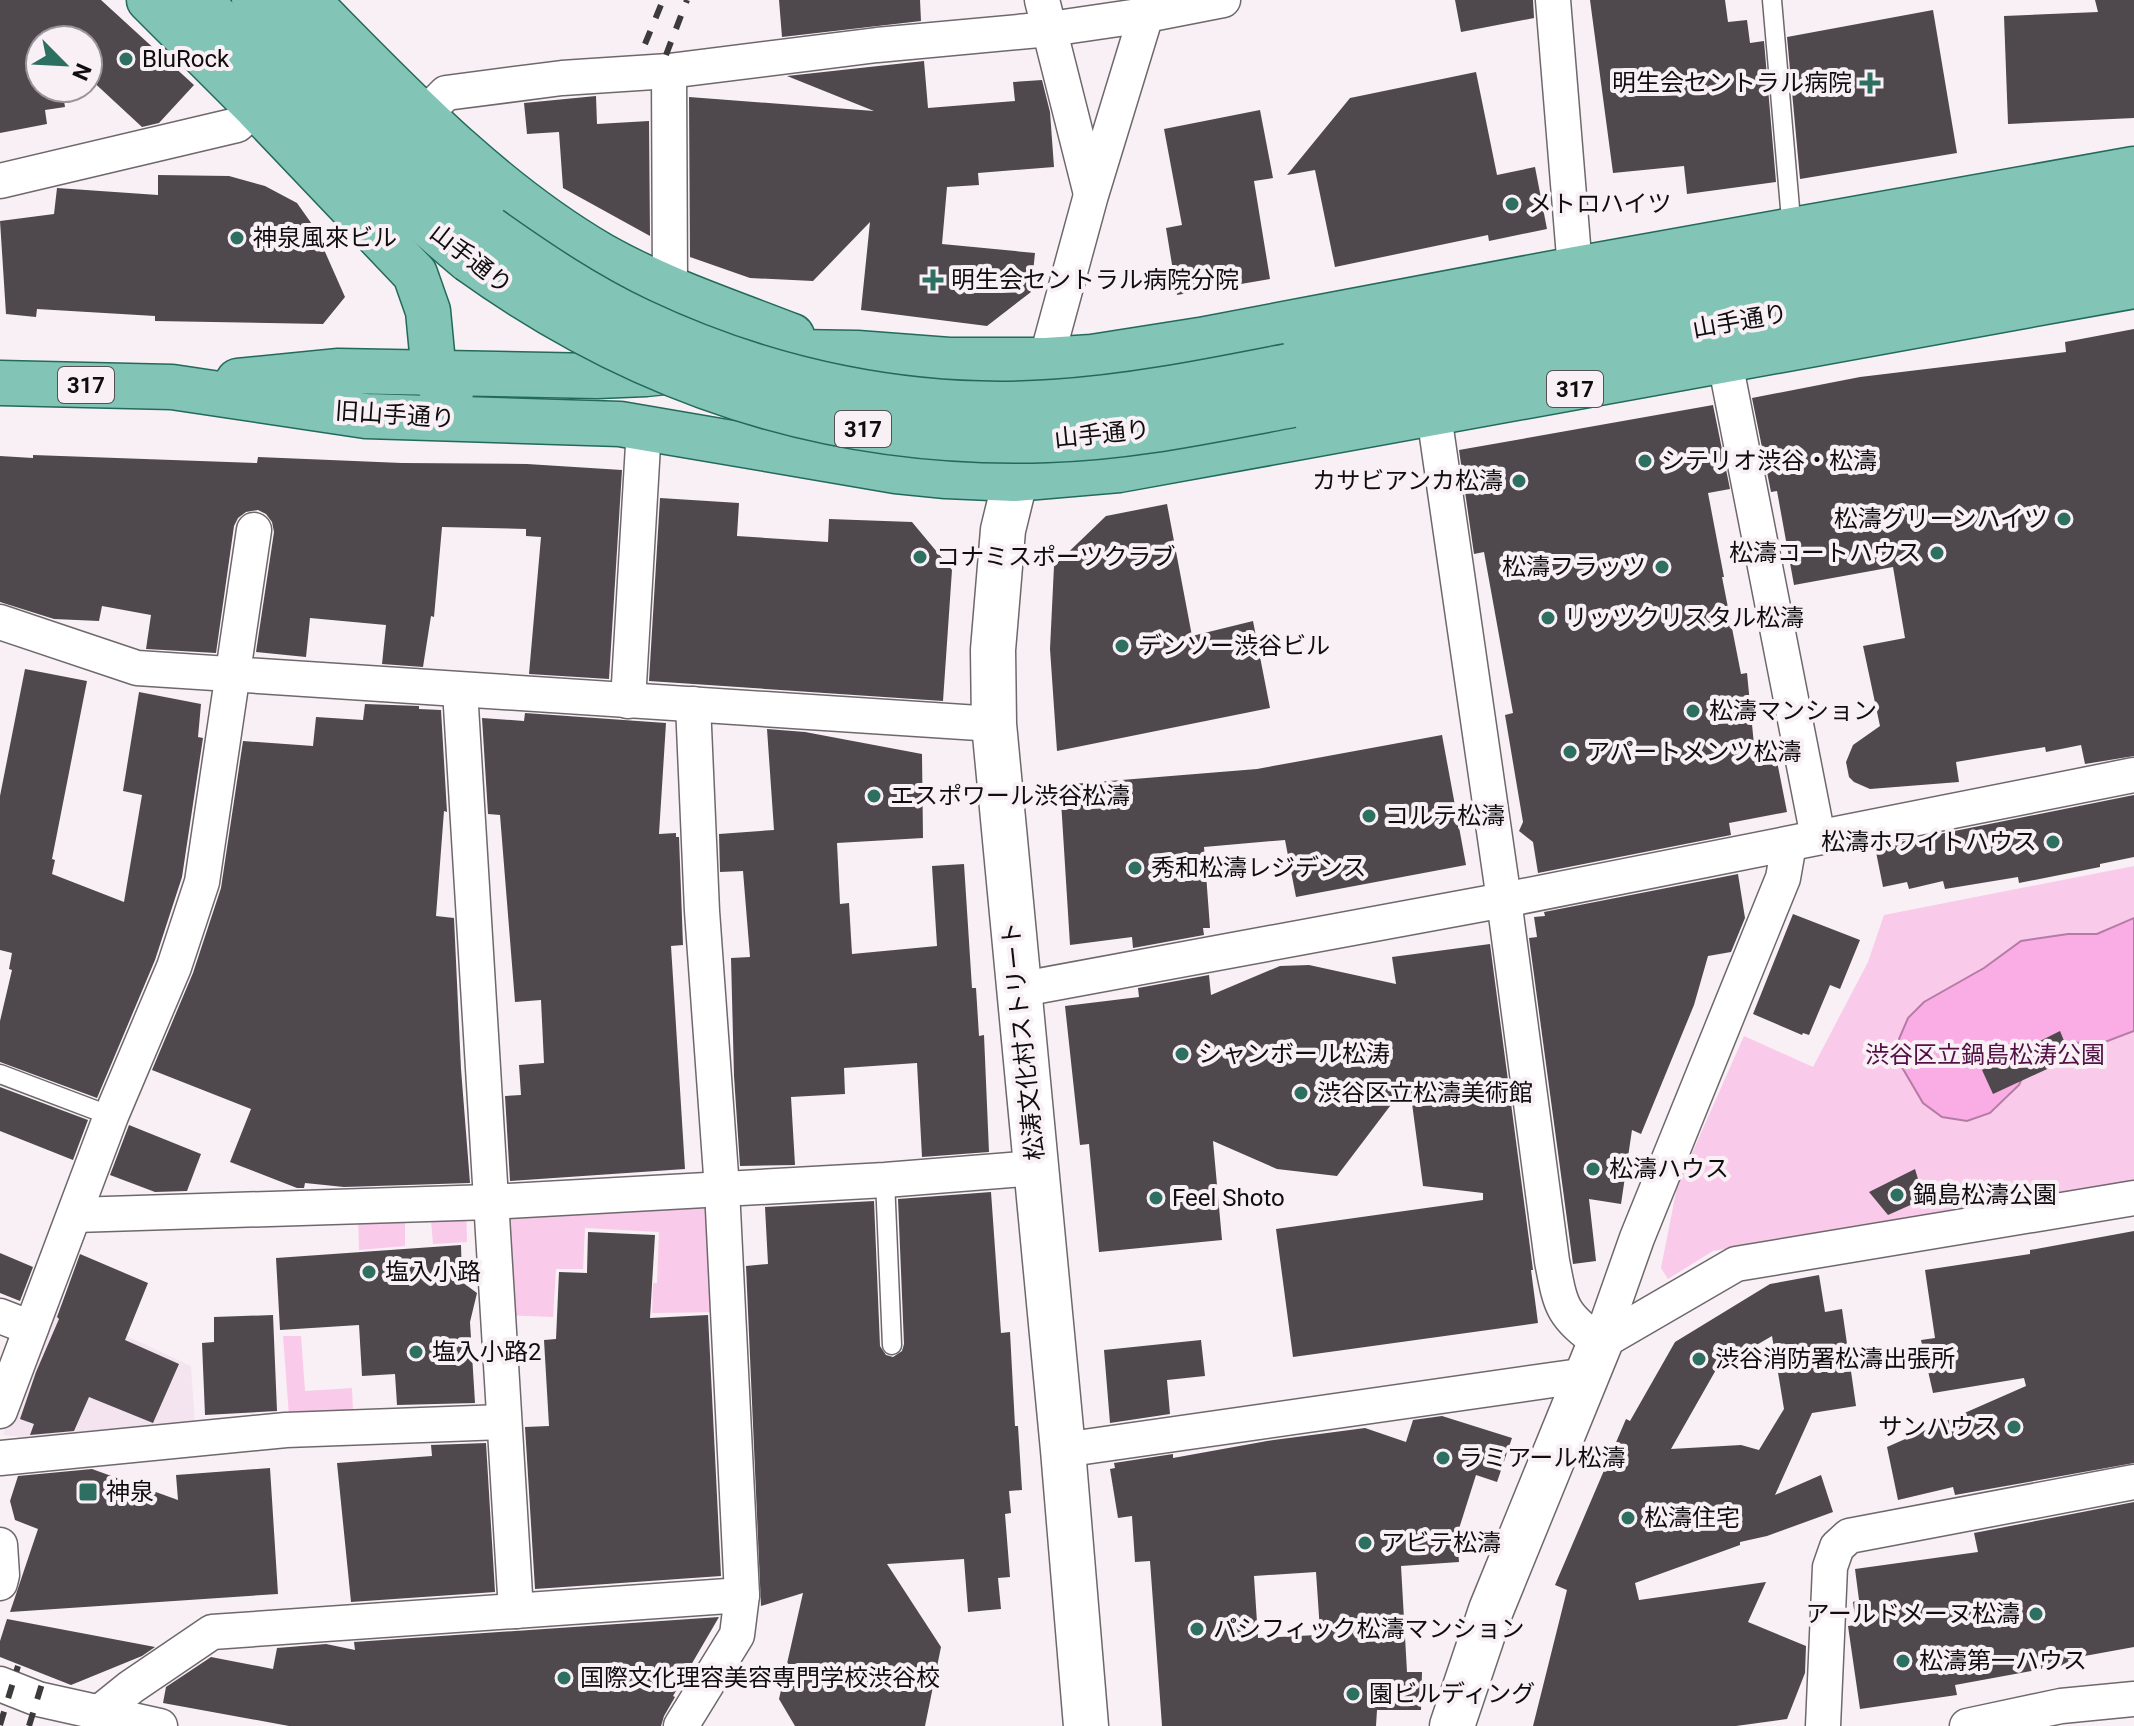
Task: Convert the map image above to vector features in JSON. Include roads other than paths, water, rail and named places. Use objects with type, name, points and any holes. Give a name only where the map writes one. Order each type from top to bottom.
[{"type":"main road","points":[[149,0],[415,274],[428,311],[434,374]]},
{"type":"main road","name":"山手通り","points":[[199,0],[417,217],[564,278],[640,321],[755,366],[874,395],[968,403],[1051,402],[1167,389],[1290,385],[2134,249]]},
{"type":"main road","name":"山手通り","points":[[254,0],[439,184],[480,244]]},
{"type":"main road","points":[[307,0],[422,117],[508,189],[569,234],[602,255],[670,288],[792,336],[794,352]]},
{"type":"main road","name":"317","points":[[2134,169],[1109,354],[1046,360],[949,360],[794,352],[646,374],[434,374],[441,388],[455,395],[593,400],[632,426],[896,471],[1014,479],[1119,470],[2134,286]]},
{"type":"main road","name":"山手通り","points":[[1290,385],[2134,210]]},
{"type":"main road","name":"旧山手通り","points":[[0,383],[172,387],[339,371],[434,374]]},
{"type":"main road","name":"旧山手通り","points":[[172,387],[366,416],[632,426]]},
{"type":"street","points":[[422,117],[446,93],[562,78],[669,71],[877,45],[1046,14],[1223,0]]},
{"type":"street","points":[[1553,0],[1575,269]]},
{"type":"street","points":[[1046,360],[1147,7]]},
{"type":"street","points":[[1046,14],[1091,195]]},
{"type":"street","points":[[669,71],[670,288]]},
{"type":"street","points":[[0,181],[237,125],[256,107]]},
{"type":"street","name":"松涛文化村ストリート","points":[[1046,360],[1003,530],[993,650],[994,724],[1086,1726]]},
{"type":"street","points":[[1452,1726],[1491,1610],[1593,1359],[1637,1238],[1783,878],[1804,840],[1725,362]]},
{"type":"street","points":[[1434,415],[1552,1261],[1560,1303],[1576,1325],[1593,1359]]},
{"type":"street","points":[[628,701],[632,426]]},
{"type":"street","points":[[0,1411],[15,1322],[75,1215],[111,1116],[174,967],[202,882],[254,530]]},
{"type":"street","points":[[2,632],[137,668],[994,724]]},
{"type":"street","points":[[460,690],[516,1611]]},
{"type":"street","points":[[681,1726],[737,1635],[742,1595],[693,704]]},
{"type":"street","points":[[1017,990],[1504,900],[2134,775]]},
{"type":"street","points":[[75,1215],[490,1202],[885,1180],[1035,1168]]},
{"type":"street","points":[[1063,1450],[1593,1359],[1736,1264],[2134,1198]]},
{"type":"street","points":[[0,1458],[286,1430],[503,1422]]},
{"type":"street","points":[[1823,1726],[1830,1567],[1837,1547],[1849,1536],[2134,1482]]},
{"type":"street","points":[[0,1545],[0,1583]]},
{"type":"street","points":[[79,1715],[131,1687],[212,1632],[742,1595]]},
{"type":"street","points":[[0,1684],[79,1715],[160,1726]]},
{"type":"street","points":[[1967,1726],[2014,1721],[2061,1706],[2134,1699]]},
{"type":"lane","points":[[1772,0],[1792,231]]},
{"type":"lane","points":[[0,1074],[111,1116]]},
{"type":"lane","points":[[885,1180],[892,1345]]},
{"type":"railway","points":[[645,44],[663,0]]},
{"type":"railway","points":[[666,55],[687,0]]},
{"type":"railway","points":[[0,1725],[18,1666]]},
{"type":"railway","points":[[29,1726],[45,1674]]},
{"type":"place","name":"BluRock","points":[[126,59]]},
{"type":"place","name":"明生会セントラル病院","points":[[1870,83]]},
{"type":"place","name":"メトロハイツ","points":[[1512,204]]},
{"type":"place","name":"神泉風來ビル","points":[[237,238]]},
{"type":"place","name":"明生会セントラル病院分院","points":[[933,280]]},
{"type":"place","name":"シテリオ渋谷・松濤","points":[[1645,461]]},
{"type":"place","name":"カサビアンカ松濤","points":[[1519,481]]},
{"type":"place","name":"松濤グリーンハイツ","points":[[2064,519]]},
{"type":"place","name":"松濤コートハウス","points":[[1937,553]]},
{"type":"place","name":"コナミスポーツクラブ","points":[[920,557]]},
{"type":"place","name":"松濤フラッツ","points":[[1662,567]]},
{"type":"place","name":"リッツクリスタル松濤","points":[[1548,618]]},
{"type":"place","name":"デンソー渋谷ビル","points":[[1122,646]]},
{"type":"place","name":"松濤マンション","points":[[1693,711]]},
{"type":"place","name":"アパートメンツ松濤","points":[[1570,752]]},
{"type":"place","name":"エスポワール渋谷松濤","points":[[874,796]]},
{"type":"place","name":"コルテ松濤","points":[[1369,816]]},
{"type":"place","name":"松濤ホワイトハウス","points":[[2053,842]]},
{"type":"place","name":"秀和松濤レジデンス","points":[[1135,868]]},
{"type":"place","name":"シャンボール松涛","points":[[1182,1054]]},
{"type":"place","name":"渋谷区立松濤美術館","points":[[1301,1093]]},
{"type":"place","name":"松濤ハウス","points":[[1593,1169]]},
{"type":"place","name":"鍋島松濤公園","points":[[1897,1195]]},
{"type":"place","name":"Feel Shoto","points":[[1156,1198]]},
{"type":"place","name":"塩入小路","points":[[369,1272]]},
{"type":"place","name":"塩入小路2","points":[[416,1352]]},
{"type":"place","name":"渋谷消防署松濤出張所","points":[[1699,1359]]},
{"type":"place","name":"サンハウス","points":[[2014,1427]]},
{"type":"place","name":"ラミアール松濤","points":[[1443,1458]]},
{"type":"place","name":"神泉","points":[[88,1492]]},
{"type":"place","name":"松濤住宅","points":[[1628,1518]]},
{"type":"place","name":"アビテ松濤","points":[[1365,1543]]},
{"type":"place","name":"アールドメーヌ松濤","points":[[2036,1614]]},
{"type":"place","name":"パシフィック松濤マンション","points":[[1197,1629]]},
{"type":"place","name":"松濤第一ハウス","points":[[1903,1661]]},
{"type":"place","name":"国際文化理容美容専門学校渋谷校","points":[[564,1678]]},
{"type":"place","name":"園ビルディング","points":[[1353,1694]]},
{"type":"park label","name":"渋谷区立鍋島松涛公園","points":[[1985,1055]]}]
